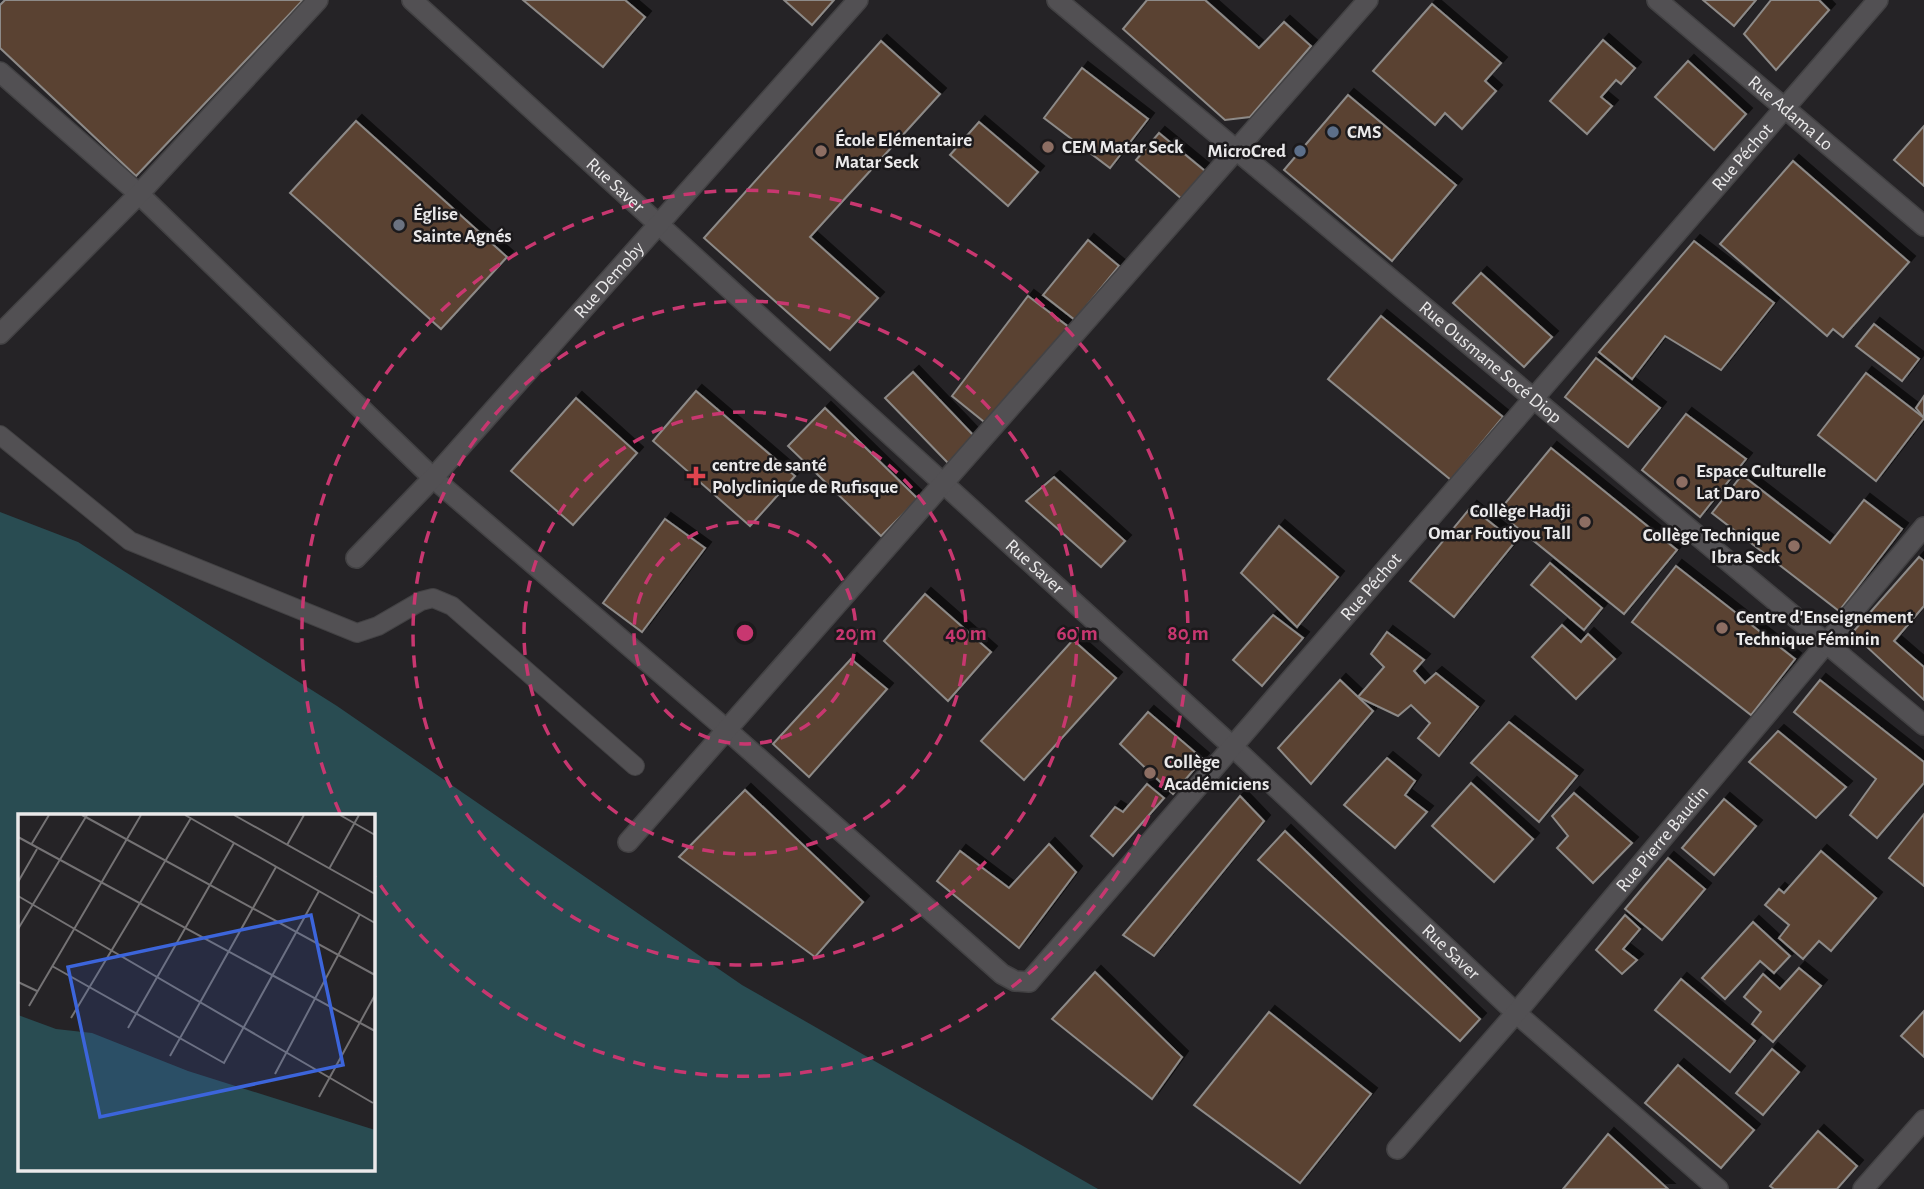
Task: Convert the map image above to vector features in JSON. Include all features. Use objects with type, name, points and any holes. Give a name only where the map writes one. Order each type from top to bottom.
[{"type":"street","points":[[0,334],[139,194],[318,0]]},
{"type":"street","name":"Rue Saver","points":[[412,0],[1232,746],[1516,1013],[1718,1189]]},
{"type":"street","name":"Rue Demoby","points":[[356,558],[433,478],[858,0]]},
{"type":"street","name":"Rue Ousmane Socé Diop","points":[[1057,0],[1924,725]]},
{"type":"street","points":[[628,842],[1368,0]]},
{"type":"street","name":"Rue Adama Lo","points":[[1657,0],[1924,226]]},
{"type":"street","name":"Rue Péchot","points":[[727,730],[1003,974],[1015,981],[1029,982],[1878,0]]},
{"type":"street","points":[[0,72],[139,194],[433,478],[727,730]]},
{"type":"street","name":"Rue Pierre Baudin","points":[[1396,1149],[1516,1013],[1924,527]]},
{"type":"street","points":[[1863,1189],[1924,1120]]},
{"type":"lane","points":[[0,435],[131,541],[357,633],[378,626],[421,601],[433,598],[452,606],[635,766]]},
{"type":"water","points":[[0,512],[78,542],[337,706],[742,985],[1098,1189],[0,1189]]},
{"type":"building","points":[[5,0],[303,0],[136,176],[0,48],[0,5]]},
{"type":"building","points":[[523,0],[625,0],[645,17],[603,67]]},
{"type":"building","points":[[784,0],[834,0],[812,25]]},
{"type":"building","points":[[1147,0],[1205,0],[1259,48],[1284,22],[1311,46],[1250,117],[1225,120],[1123,29]]},
{"type":"building","points":[[1703,0],[1756,0],[1734,26]]},
{"type":"building","points":[[1771,0],[1819,0],[1829,10],[1776,70],[1744,34]]},
{"type":"building","points":[[1432,4],[1501,63],[1485,81],[1496,91],[1462,129],[1445,113],[1435,125],[1373,71]]},
{"type":"building","points":[[1603,40],[1635,68],[1621,84],[1616,80],[1601,97],[1612,106],[1587,134],[1550,101]]},
{"type":"building","points":[[881,41],[940,94],[810,237],[878,298],[830,350],[704,238]]},
{"type":"building","points":[[1688,61],[1746,114],[1714,150],[1655,97]]},
{"type":"building","points":[[1082,68],[1148,119],[1110,168],[1044,118]]},
{"type":"building","points":[[1348,95],[1456,185],[1392,261],[1284,170]]},
{"type":"building","name":"Église Sainte Agnés","points":[[356,121],[507,257],[441,329],[290,193]]},
{"type":"building","points":[[979,122],[1038,172],[1008,206],[950,155]]},
{"type":"building","points":[[1924,126],[1924,186],[1894,160]]},
{"type":"building","points":[[1159,133],[1205,171],[1182,199],[1136,160]]},
{"type":"building","points":[[1793,161],[1909,262],[1843,337],[1833,329],[1827,336],[1720,244]]},
{"type":"building","points":[[1088,240],[1119,266],[1075,320],[1043,295]]},
{"type":"building","points":[[1694,241],[1774,303],[1721,370],[1665,336],[1632,379],[1599,352]]},
{"type":"building","points":[[1481,273],[1552,337],[1524,367],[1453,303]]},
{"type":"building","points":[[1028,296],[1070,328],[988,425],[952,396]]},
{"type":"building","points":[[1381,316],[1503,417],[1451,480],[1328,379]]},
{"type":"building","points":[[1874,324],[1919,359],[1902,381],[1856,346]]},
{"type":"building","points":[[1596,358],[1660,408],[1628,447],[1565,397]]},
{"type":"building","points":[[913,372],[975,437],[948,463],[885,398]]},
{"type":"building","points":[[1866,373],[1924,418],[1876,481],[1818,435]]},
{"type":"building","points":[[696,391],[795,476],[750,526],[653,441]]},
{"type":"building","points":[[1924,396],[1924,418],[1916,408]]},
{"type":"building","points":[[576,398],[637,453],[573,525],[511,471]]},
{"type":"building","points":[[825,408],[918,499],[881,536],[788,446]]},
{"type":"building","points":[[1686,414],[1746,459],[1700,517],[1642,470]]},
{"type":"building","points":[[1551,448],[1677,550],[1624,614],[1498,512]]},
{"type":"building","points":[[1742,475],[1830,543],[1864,500],[1902,529],[1839,611],[1712,513]]},
{"type":"building","points":[[1054,477],[1125,541],[1101,567],[1026,501]]},
{"type":"building","points":[[1471,507],[1515,542],[1454,617],[1410,581]]},
{"type":"building","points":[[665,519],[705,548],[642,632],[603,603]]},
{"type":"building","points":[[1279,526],[1338,577],[1297,627],[1241,573]]},
{"type":"building","points":[[1919,557],[1924,561],[1924,606],[1894,641],[1924,667],[1924,700],[1852,633]]},
{"type":"building","points":[[1550,563],[1602,608],[1584,630],[1531,585]]},
{"type":"building","points":[[1676,566],[1795,659],[1751,715],[1632,622]]},
{"type":"building","points":[[925,594],[991,652],[948,701],[884,641]]},
{"type":"building","points":[[1273,615],[1303,638],[1262,686],[1233,660]]},
{"type":"building","points":[[1562,625],[1581,642],[1588,634],[1615,659],[1576,699],[1532,657]]},
{"type":"building","points":[[1387,632],[1424,660],[1414,671],[1425,683],[1436,673],[1478,707],[1439,756],[1418,738],[1430,723],[1411,705],[1398,716],[1358,697],[1384,667],[1371,654]]},
{"type":"building","points":[[1073,640],[1116,678],[1024,780],[981,741]]},
{"type":"building","points":[[851,659],[887,689],[809,777],[773,744]]},
{"type":"building","points":[[1340,680],[1373,711],[1311,784],[1278,748]]},
{"type":"building","points":[[1820,680],[1924,762],[1924,783],[1877,838],[1850,815],[1876,779],[1794,712]]},
{"type":"building","points":[[1148,712],[1203,759],[1173,794],[1120,744]]},
{"type":"building","points":[[1509,722],[1577,776],[1539,822],[1471,763]]},
{"type":"building","points":[[1778,731],[1846,787],[1816,818],[1749,762]]},
{"type":"building","points":[[1387,758],[1415,781],[1405,795],[1427,812],[1395,848],[1344,805]]},
{"type":"building","points":[[1471,783],[1533,839],[1494,882],[1432,826]]},
{"type":"building","points":[[1147,784],[1164,798],[1113,856],[1091,836],[1115,807],[1123,812]]},
{"type":"building","points":[[745,790],[863,902],[815,957],[679,857]]},
{"type":"building","points":[[1574,793],[1632,843],[1593,883],[1557,848],[1568,836],[1552,816]]},
{"type":"building","points":[[1240,796],[1264,821],[1154,956],[1123,935]]},
{"type":"building","points":[[1724,799],[1756,826],[1714,875],[1682,848]]},
{"type":"building","points":[[1924,814],[1924,886],[1889,858]]},
{"type":"building","points":[[1285,831],[1480,1019],[1460,1041],[1258,860]]},
{"type":"building","points":[[1049,844],[1076,872],[1019,948],[937,881],[960,851],[1009,888]]},
{"type":"building","points":[[1821,851],[1876,898],[1831,951],[1819,941],[1803,959],[1779,938],[1789,925],[1765,905],[1779,889],[1784,893]]},
{"type":"building","points":[[1668,858],[1705,889],[1662,940],[1625,909]]},
{"type":"building","points":[[1625,915],[1640,929],[1623,949],[1637,960],[1622,974],[1596,950]]},
{"type":"building","points":[[1753,922],[1790,956],[1774,973],[1760,961],[1725,999],[1702,978]]},
{"type":"building","points":[[1799,968],[1821,986],[1773,1042],[1752,1024],[1761,1012],[1744,997],[1763,974],[1780,989]]},
{"type":"building","points":[[1095,972],[1182,1057],[1152,1099],[1052,1019]]},
{"type":"building","points":[[1681,979],[1755,1041],[1730,1072],[1655,1010]]},
{"type":"building","points":[[1924,1011],[1924,1057],[1901,1036]]},
{"type":"building","points":[[1269,1012],[1371,1094],[1300,1183],[1194,1105]]},
{"type":"building","points":[[1772,1049],[1799,1072],[1763,1115],[1736,1093]]},
{"type":"building","points":[[1678,1065],[1754,1130],[1721,1168],[1645,1103]]},
{"type":"building","points":[[1818,1131],[1857,1166],[1837,1189],[1774,1189],[1770,1186]]},
{"type":"building","points":[[1608,1134],[1668,1189],[1563,1189]]},
{"type":"place","name":"CMS","points":[[1333,132]]},
{"type":"place","name":"CEM Matar Seck","points":[[1048,147]]},
{"type":"place","name":"École Elémentaire Matar Seck","points":[[821,151]]},
{"type":"place","name":"MicroCred","points":[[1300,151]]},
{"type":"place","name":"Église Sainte Agnés","points":[[399,225]]},
{"type":"place","name":"centre de santé Polyclinique de Rufisque","points":[[696,476]]},
{"type":"place","name":"Espace Culturelle Lat Daro","points":[[1682,482]]},
{"type":"place","name":"Collège Hadji Omar Foutiyou Tall","points":[[1585,522]]},
{"type":"place","name":"Collège Technique Ibra Seck","points":[[1794,546]]},
{"type":"place","name":"Centre d'Enseignement Technique Féminin","points":[[1722,628]]},
{"type":"place","name":"Collège Académiciens","points":[[1150,773]]}]
